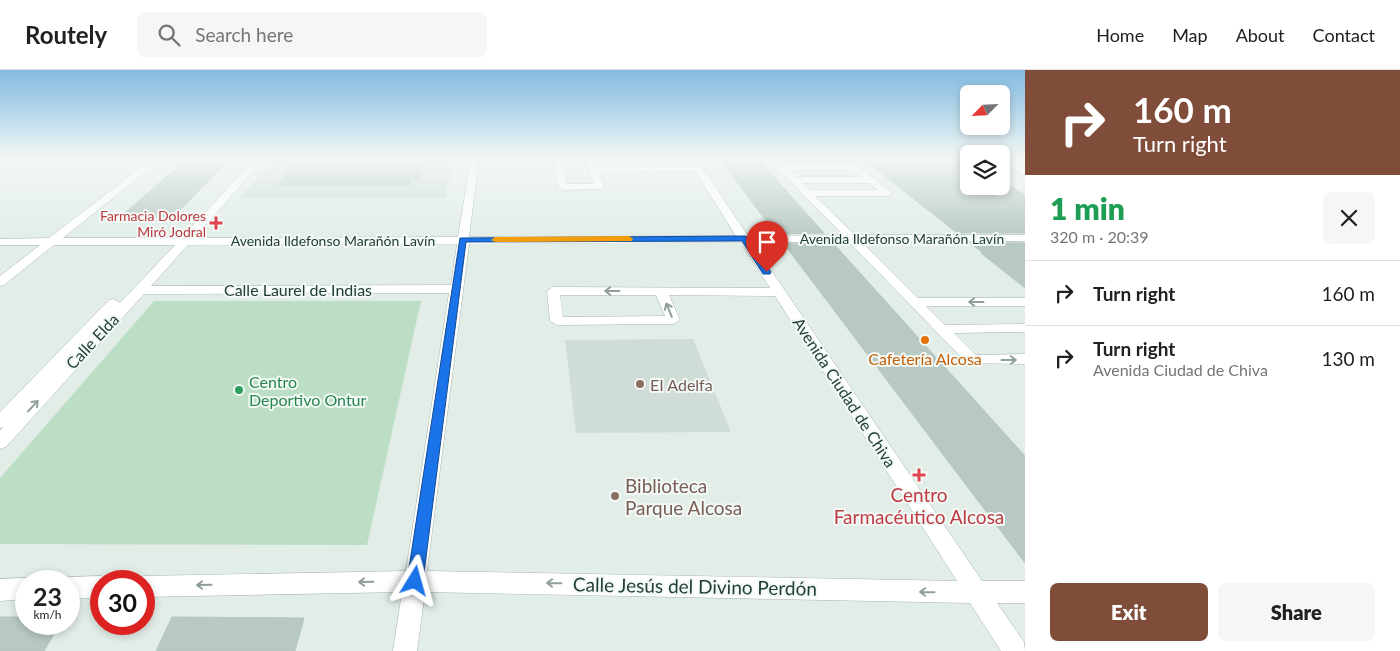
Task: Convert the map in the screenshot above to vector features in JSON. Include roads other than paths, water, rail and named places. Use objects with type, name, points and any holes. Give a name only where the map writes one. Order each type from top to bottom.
[{"type":"street","points":[[0,282],[124,185]]},
{"type":"street","points":[[179,241],[227,185]]},
{"type":"street","points":[[179,241],[234,185]]},
{"type":"street","points":[[405,651],[470,185]]},
{"type":"street","points":[[563,185],[563,187],[599,187],[598,185]]},
{"type":"street","name":"Avenida Ciudad de Chiva","points":[[709,185],[1015,651]]},
{"type":"street","points":[[799,185],[972,360],[1025,360]]},
{"type":"street","points":[[807,193],[887,193],[877,185]]},
{"type":"street","name":"Avenida Ildefonso Marañón Lavín","points":[[0,242],[1025,238]]},
{"type":"street","name":"Calle Elda","points":[[0,442],[140,290],[179,241]]},
{"type":"street","name":"Calle Elda","points":[[0,422],[179,241]]},
{"type":"street","name":"Calle Laurel de Indias","points":[[140,290],[456,288]]},
{"type":"street","points":[[661,291],[673,320],[557,321],[553,291],[661,291],[779,292]]},
{"type":"street","points":[[915,302],[1025,302]]},
{"type":"street","points":[[941,329],[1025,328]]},
{"type":"street","name":"Calle Jesús del Divino Perdón","points":[[155,587],[415,581],[1025,592]]},
{"type":"street","points":[[0,590],[15,589]]},
{"type":"place","name":"Farmacia Dolores Miró Jodral","points":[[216,223]]},
{"type":"place","name":"Cafetería Alcosa","points":[[925,340]]},
{"type":"place","name":"EI Adelfa","points":[[640,384]]},
{"type":"place","name":"Centro Deportivo Ontur","points":[[239,390]]},
{"type":"place","name":"Centro Farmacéutico Alcosa","points":[[919,475]]},
{"type":"place","name":"Biblioteca Parque Alcosa","points":[[615,496]]}]
